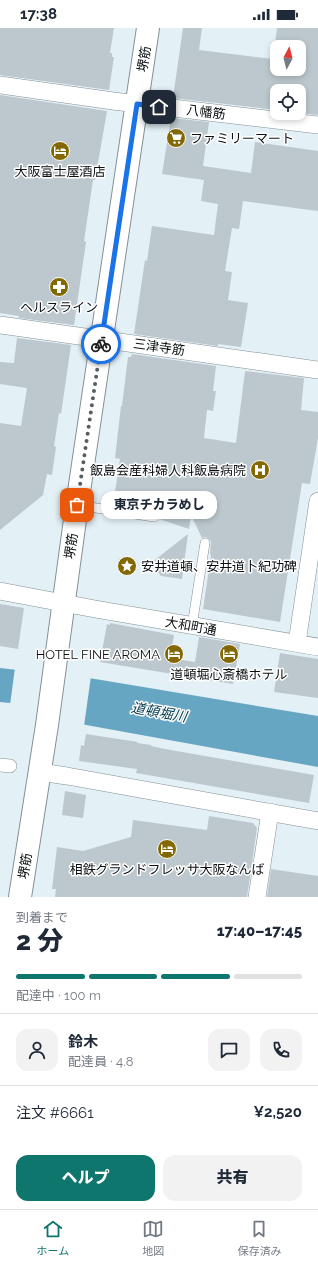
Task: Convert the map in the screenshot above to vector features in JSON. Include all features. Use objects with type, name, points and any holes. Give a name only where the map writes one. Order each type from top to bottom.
[{"type":"main road","name":"堺筋","points":[[20,897],[47,725],[101,339],[148,28]]},
{"type":"street","name":"八幡筋","points":[[0,85],[137,104],[318,125]]},
{"type":"street","name":"三津寺筋","points":[[0,324],[318,370]]},
{"type":"street","points":[[297,644],[318,501]]},
{"type":"street","name":"大和町通","points":[[0,591],[318,647]]},
{"type":"street","points":[[40,772],[318,820]]},
{"type":"street","points":[[258,897],[270,812]]},
{"type":"lane","points":[[77,505],[154,517]]},
{"type":"lane","points":[[192,626],[205,543]]},
{"type":"water","name":"道頓堀川","points":[[0,668],[89,678],[318,716],[318,767],[86,725],[10,703],[0,702]]},
{"type":"pier","points":[[15,668],[91,676],[84,726],[10,705]]},
{"type":"building","points":[[0,28],[114,28],[110,53],[112,53],[112,57],[114,57],[109,90],[0,75]]},
{"type":"building","points":[[183,28],[202,28],[199,50],[270,59],[270,76],[306,76],[306,40],[275,40],[277,28],[318,28],[318,115],[306,114],[306,84],[270,84],[270,109],[173,98]]},
{"type":"building","points":[[0,95],[107,111],[95,180],[93,180],[74,325],[19,318],[19,316],[0,313]]},
{"type":"building","points":[[171,118],[209,122],[203,166],[251,173],[255,142],[318,151],[318,211],[243,201],[239,229],[232,228],[225,271],[232,272],[228,300],[248,303],[241,347],[218,344],[218,346],[134,334],[145,260],[147,261],[152,226],[214,235],[218,204],[201,201],[204,180],[162,174]]},
{"type":"building","points":[[17,338],[71,345],[61,414],[59,413],[54,446],[56,447],[52,475],[47,474],[43,495],[0,530],[0,423],[21,426],[27,388],[0,384],[0,362],[14,363]]},
{"type":"building","points":[[132,354],[216,366],[213,391],[216,391],[213,411],[207,410],[204,438],[236,443],[245,371],[304,378],[301,410],[318,412],[318,438],[310,484],[302,483],[280,622],[203,609],[211,556],[211,541],[206,537],[202,538],[191,515],[189,529],[159,519],[159,514],[155,511],[113,505],[120,459],[115,458],[121,406],[128,357],[131,357]]},
{"type":"building","points":[[188,534],[182,579],[161,576],[151,563]]},
{"type":"building","points":[[0,604],[24,608],[18,649],[0,646]]},
{"type":"building","points":[[110,623],[174,635],[170,658],[195,662],[199,637],[240,644],[233,684],[100,662],[107,624],[110,625]]},
{"type":"building","points":[[280,653],[318,659],[318,698],[274,692]]},
{"type":"building","points":[[86,734],[138,742],[137,743],[165,749],[314,775],[309,803],[136,773],[137,769],[79,761],[81,745],[84,746]]},
{"type":"building","points":[[65,791],[86,795],[83,818],[62,815]]},
{"type":"building","points":[[209,816],[253,823],[257,828],[247,897],[55,897],[56,889],[52,889],[57,847],[83,851],[131,837],[133,820],[207,830]]},
{"type":"building","points":[[271,869],[318,876],[318,897],[267,897]]},
{"type":"way so far","points":[[77,505],[101,344]]},
{"type":"place","name":"ファミリーマート","points":[[176,138]]},
{"type":"place","name":"大阪富士屋酒店","points":[[60,151]]},
{"type":"place","name":"ヘルスライン","points":[[59,287]]},
{"type":"place","name":"飯島会産科婦人科飯島病院","points":[[260,470]]},
{"type":"place","name":"東京チカラめし","points":[[77,505]]},
{"type":"place","name":"安井道頓、安井道卜紀功碑","points":[[127,566]]},
{"type":"place","name":"HOTEL FINE AROMA","points":[[174,654]]},
{"type":"place","name":"道頓堀心斎橋ホテル","points":[[229,654]]},
{"type":"place","name":"相鉄グランドフレッサ大阪なんば","points":[[167,849]]},
{"type":"route","points":[[101,344],[137,104],[159,107]]}]
